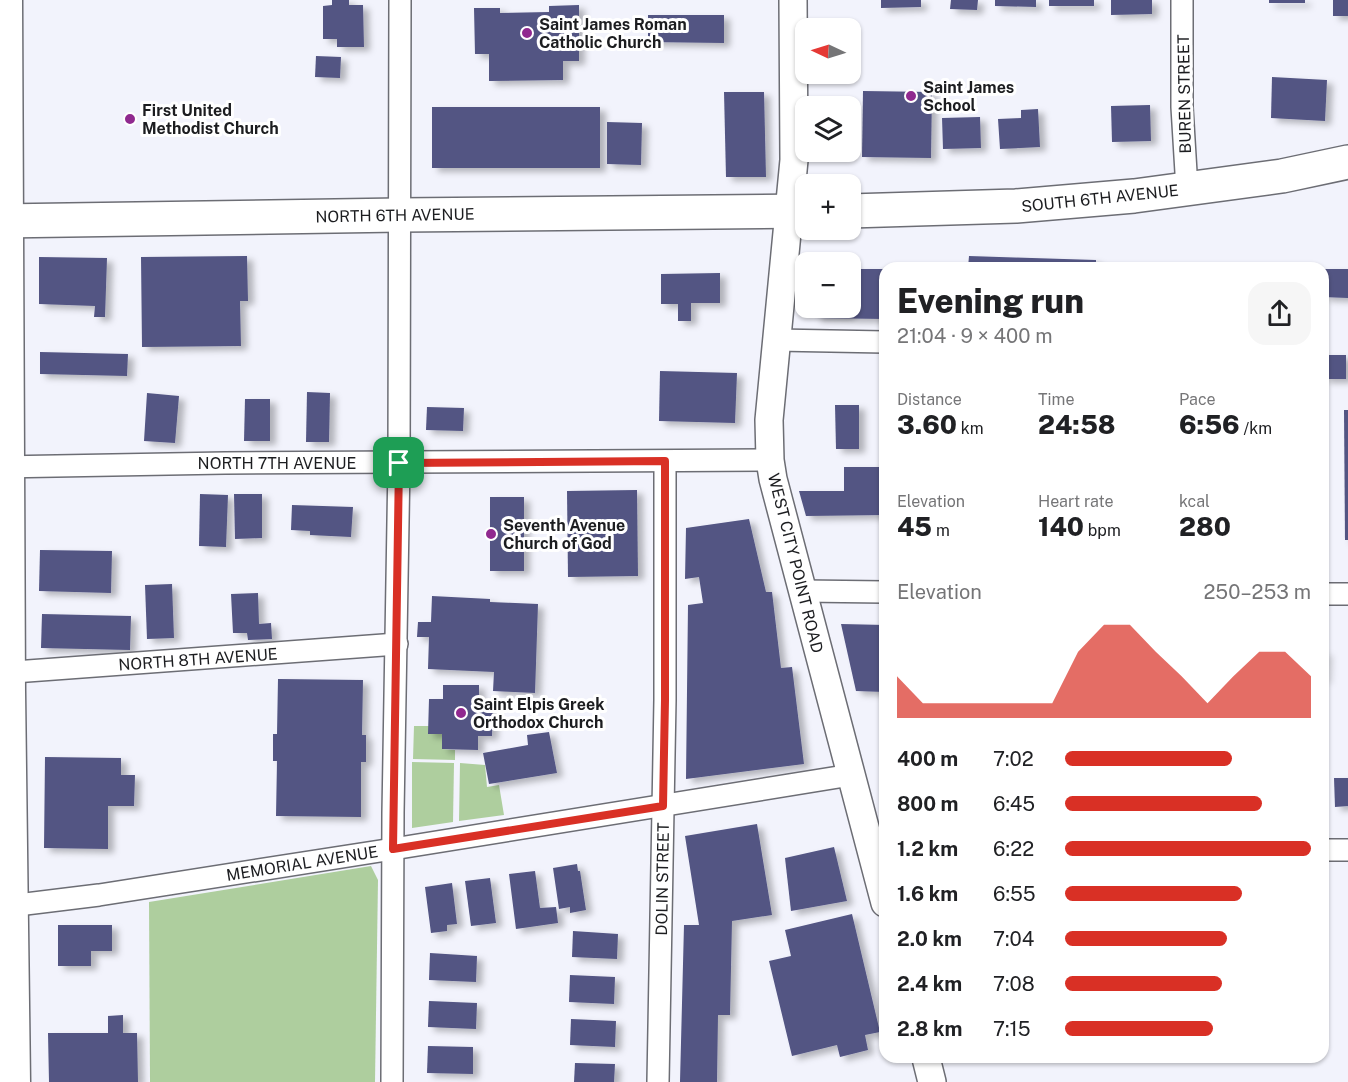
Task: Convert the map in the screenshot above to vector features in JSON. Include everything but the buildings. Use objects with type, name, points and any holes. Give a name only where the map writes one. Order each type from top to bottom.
[{"type":"main road","points":[[7,0],[3,221],[6,906],[15,1082]]},
{"type":"main road","name":"SOUTH 6TH AVENUE","points":[[861,211],[1016,206],[1134,196],[1344,168]]},
{"type":"main road","name":"NORTH 6TH AVENUE","points":[[3,221],[795,212]]},
{"type":"street","points":[[392,1082],[399,463],[400,0]]},
{"type":"street","name":"WEST CITY POINT ROAD","points":[[793,0],[795,177]]},
{"type":"street","name":"BUREN STREET","points":[[1182,0],[1182,107],[1187,189]]},
{"type":"street","name":"WEST CITY POINT ROAD","points":[[795,224],[776,340],[769,420],[770,460],[773,479],[851,775],[878,851]]},
{"type":"street","points":[[776,340],[879,342]]},
{"type":"street","name":"NORTH 7TH AVENUE","points":[[5,467],[770,460]]},
{"type":"street","name":"DOLIN STREET","points":[[658,1082],[665,700],[665,461]]},
{"type":"street","points":[[802,591],[879,592]]},
{"type":"street","points":[[1329,594],[1348,594]]},
{"type":"street","name":"NORTH 8TH AVENUE","points":[[5,673],[397,644]]},
{"type":"street","name":"MEMORIAL AVENUE","points":[[6,906],[99,895],[851,775]]},
{"type":"street","points":[[1329,850],[1348,850]]},
{"type":"street","points":[[927,1063],[932,1082]]},
{"type":"green space","points":[[414,726],[429,726],[429,734],[442,734],[442,749],[455,750],[455,760],[413,759]]},
{"type":"green space","points":[[412,762],[454,763],[453,822],[412,828]]},
{"type":"green space","points":[[460,763],[485,765],[487,787],[499,785],[504,815],[459,821]]},
{"type":"green space","points":[[371,866],[378,880],[375,1082],[150,1082],[149,902]]},
{"type":"place","name":"Saint James Roman Catholic Church","points":[[527,33]]},
{"type":"place","name":"Saint James School","points":[[911,96]]},
{"type":"place","name":"First United Methodist Church","points":[[130,119]]},
{"type":"place","name":"Seventh Avenue Church of God","points":[[491,534]]},
{"type":"place","name":"Saint Elpis Greek Orthodox Church","points":[[461,713]]},
{"type":"route","points":[[665,461],[663,806],[393,849],[399,463],[665,461]]}]
